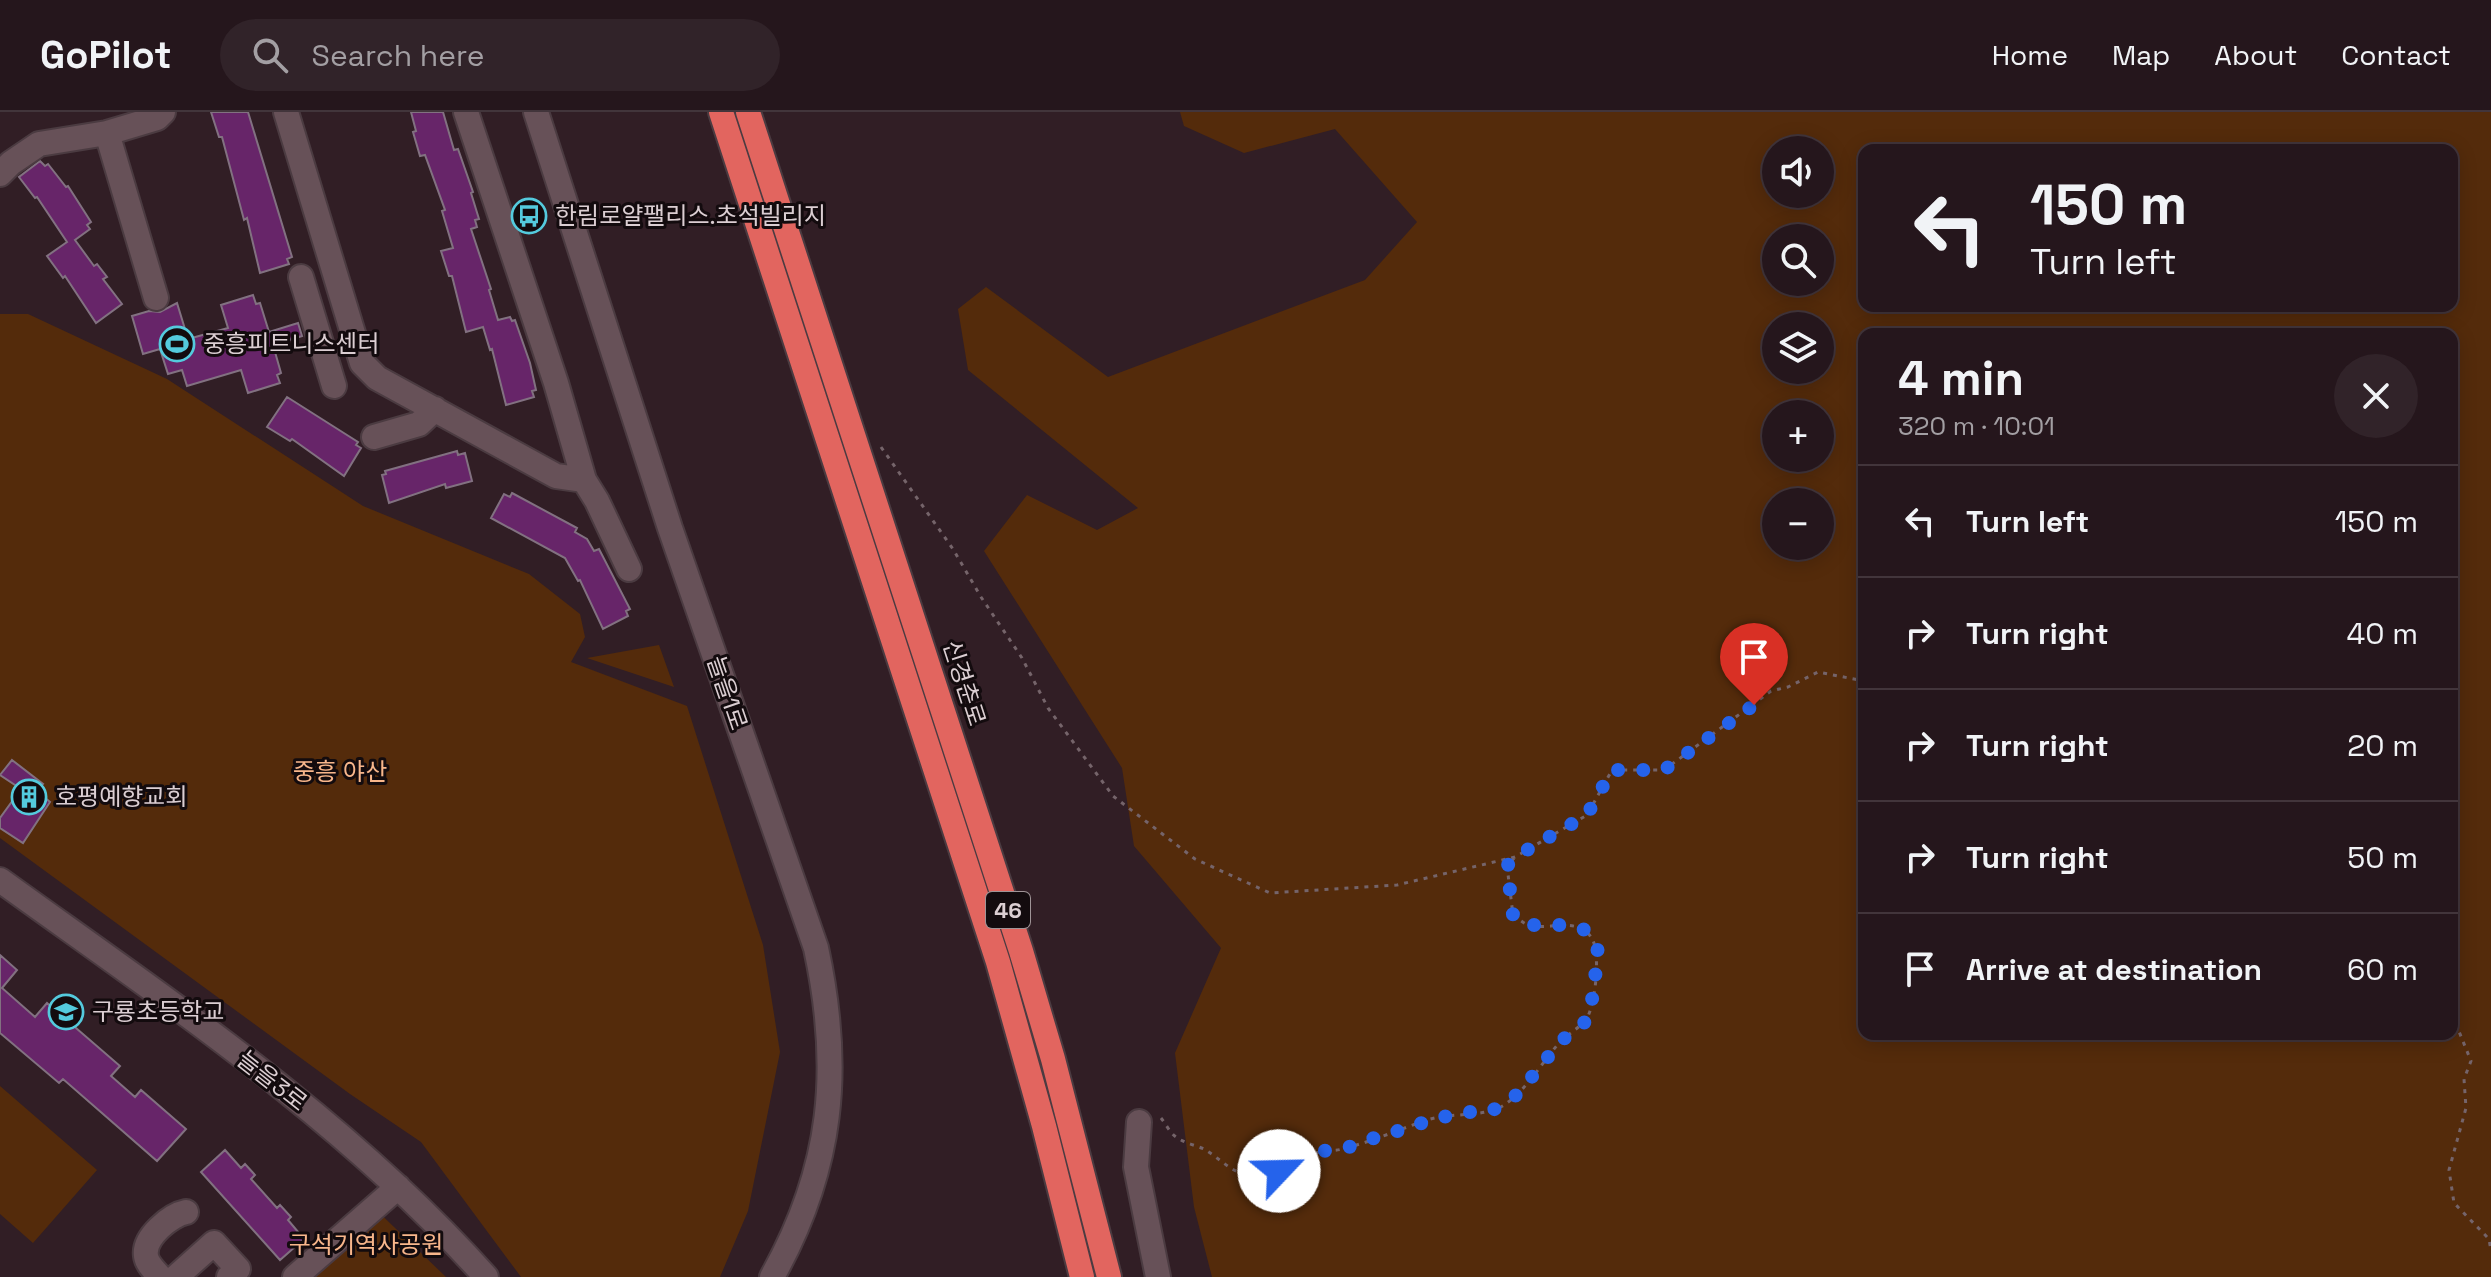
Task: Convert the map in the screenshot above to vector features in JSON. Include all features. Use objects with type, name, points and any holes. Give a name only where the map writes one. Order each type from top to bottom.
[{"type":"highway","name":"신경춘로","points":[[721,112],[1021,951],[1053,1059],[1109,1277]]},
{"type":"highway","name":"신경춘로","points":[[748,112],[879,551],[961,853],[998,962],[1082,1277]]},
{"type":"street","points":[[0,174],[39,144],[107,133],[157,118],[163,112]]},
{"type":"street","points":[[286,112],[362,363],[377,378],[556,476],[584,480]]},
{"type":"street","points":[[466,112],[556,383],[584,480],[629,569]]},
{"type":"street","name":"늘을1로","points":[[536,112],[670,528],[816,948],[825,991],[831,1092],[824,1139],[812,1190],[788,1249],[772,1277]]},
{"type":"street","points":[[107,133],[156,298]]},
{"type":"street","points":[[301,277],[334,386]]},
{"type":"street","points":[[316,327],[348,316]]},
{"type":"street","points":[[374,437],[419,424],[435,409]]},
{"type":"street","name":"늘을3로","points":[[0,880],[179,1009],[348,1141],[438,1224],[486,1277]]},
{"type":"street","points":[[1139,1122],[1136,1167],[1158,1277]]},
{"type":"street","points":[[295,1277],[398,1187]]},
{"type":"street","points":[[160,1277],[145,1255],[148,1243],[176,1214],[186,1212]]},
{"type":"street","points":[[176,1277],[214,1243],[238,1269],[229,1277]]},
{"type":"path","points":[[911,489],[1022,658],[1048,708],[1113,796],[1195,859],[1270,893],[1397,885],[1515,857],[1587,815],[1612,770],[1664,770],[1771,691],[1788,687],[1818,672],[1858,680]]},
{"type":"path","points":[[1139,1122],[1156,1114],[1175,1137],[1208,1152],[1226,1167],[1257,1177],[1293,1166],[1322,1151],[1356,1145],[1428,1120],[1468,1112],[1490,1112],[1503,1106],[1518,1094],[1561,1041],[1585,1022],[1597,983],[1594,967],[1598,951],[1585,930],[1571,925],[1526,925],[1513,915],[1507,866],[1515,857]]},
{"type":"path","points":[[2458,1029],[2471,1061],[2464,1079],[2466,1108],[2449,1170],[2454,1203],[2489,1239],[2491,1251]]},
{"type":"green space","points":[[1180,112],[2491,112],[2491,1277],[1212,1277],[1194,1207],[1175,1053],[1221,948],[1134,846],[1122,768],[984,551],[1027,495],[1097,530],[1138,508],[968,370],[958,309],[986,287],[1108,377],[1365,280],[1417,222],[1335,129],[1244,153],[1184,126]]},
{"type":"green space","name":"중흥 야산","points":[[0,314],[28,314],[167,379],[363,506],[529,574],[580,614],[585,637],[571,662],[687,706],[763,945],[780,1052],[748,1211],[720,1277],[521,1277],[421,1142],[350,1094],[0,838]]},
{"type":"green space","points":[[659,645],[674,687],[587,658]]},
{"type":"green space","points":[[0,1086],[97,1170],[33,1243],[0,1214]]},
{"type":"green space","name":"구석기역사공원","points":[[367,1201],[446,1277],[284,1277]]},
{"type":"building","points":[[211,112],[248,112],[292,257],[287,259],[289,264],[260,273],[247,218],[244,220],[222,137],[219,137]]},
{"type":"building","points":[[411,112],[443,112],[454,150],[458,149],[473,192],[479,219],[475,220],[477,227],[471,229],[498,320],[510,317],[512,321],[515,320],[530,363],[536,390],[532,391],[534,397],[506,405],[492,349],[483,327],[466,332],[452,276],[449,276],[441,251],[453,248],[442,211],[445,210],[425,155],[420,156]]},
{"type":"building","points":[[40,161],[45,166],[48,164],[68,186],[91,222],[87,225],[90,229],[75,240],[94,266],[97,264],[107,277],[103,279],[122,304],[96,323],[65,276],[63,278],[47,256],[67,242],[37,197],[19,177]]},
{"type":"building","points":[[253,295],[256,304],[260,303],[269,332],[298,323],[302,336],[273,345],[281,373],[277,375],[280,383],[248,393],[241,370],[187,386],[182,370],[168,374],[160,349],[143,354],[132,316],[149,311],[160,312],[177,303],[188,339],[228,328],[221,305]]},
{"type":"building","points":[[287,397],[358,442],[356,445],[361,448],[344,476],[292,439],[290,441],[267,427]]},
{"type":"building","points":[[457,451],[458,455],[465,453],[472,481],[446,488],[445,484],[389,503],[382,475],[386,474],[385,471]]},
{"type":"building","points":[[512,493],[577,528],[575,532],[587,539],[594,551],[599,549],[630,609],[626,611],[628,616],[603,629],[580,580],[565,558],[491,518],[504,494],[510,497]]},
{"type":"building","name":"호평예향교회","points":[[12,760],[43,784],[37,791],[50,802],[23,843],[0,828],[0,818],[21,789],[0,775]]},
{"type":"building","points":[[0,955],[17,970],[2,988],[35,1017],[47,1003],[120,1066],[111,1076],[135,1097],[141,1090],[186,1129],[157,1161],[63,1079],[59,1083],[0,1033]]},
{"type":"building","points":[[225,1150],[241,1168],[245,1164],[255,1175],[251,1179],[277,1208],[280,1205],[291,1217],[288,1220],[304,1239],[280,1260],[201,1172]]},
{"type":"place","name":"한림로얄팰리스.초석빌리지","points":[[529,216]]},
{"type":"place","name":"중흥피트니스센터","points":[[177,344]]},
{"type":"place","name":"호평예향교회","points":[[29,797]]},
{"type":"place","name":"구룡초등학교","points":[[66,1012]]},
{"type":"route","points":[[1279,1171],[1322,1151],[1356,1145],[1428,1120],[1468,1112],[1490,1112],[1518,1094],[1561,1041],[1585,1022],[1597,983],[1594,967],[1598,951],[1585,930],[1571,925],[1526,925],[1513,915],[1507,866],[1515,857],[1587,815],[1612,770],[1664,770],[1754,705]]}]
